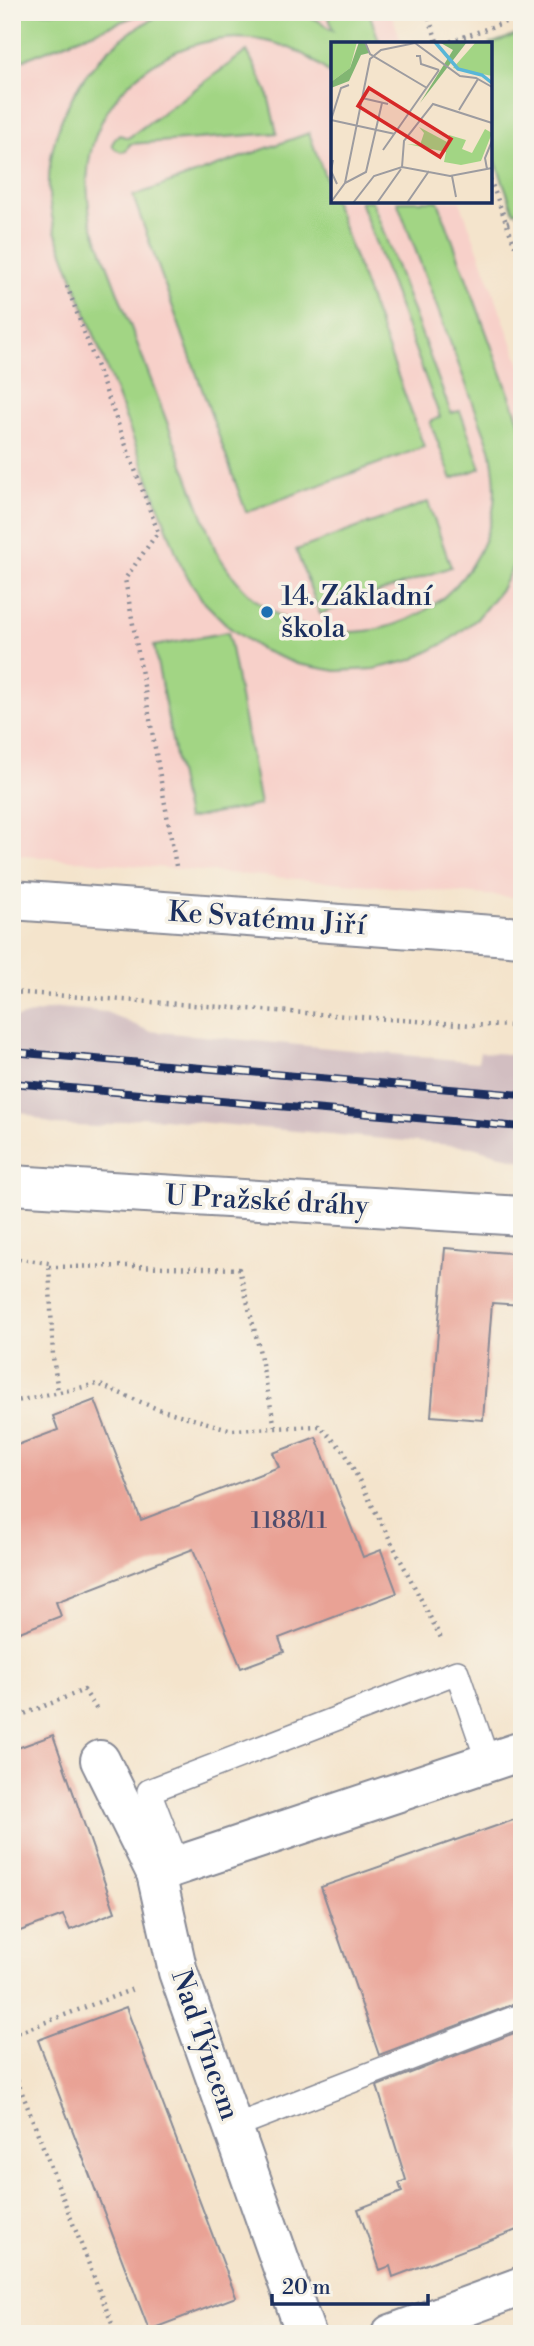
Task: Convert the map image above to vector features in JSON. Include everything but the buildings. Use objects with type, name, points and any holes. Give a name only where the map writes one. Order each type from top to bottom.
[{"type":"street","name":"Ke Svatému Jiří","points":[[12,900],[522,937]]},
{"type":"street","name":"U Pražské dráhy","points":[[12,1185],[522,1216]]},
{"type":"street","points":[[167,1870],[505,1756]]},
{"type":"street","name":"Nad Týncem","points":[[100,1760],[167,1870],[178,1972],[306,2334]]},
{"type":"street","points":[[391,2334],[522,2286]]},
{"type":"lane","points":[[167,1870],[149,1791],[457,1672],[505,1756]]},
{"type":"lane","points":[[233,2127],[522,2015]]},
{"type":"path","points":[[427,12],[437,42]]},
{"type":"path","points":[[450,42],[522,16]]},
{"type":"path","points":[[492,184],[522,265]]},
{"type":"path","points":[[507,223],[522,218]]},
{"type":"path","points":[[67,286],[158,531],[125,579],[177,869]]},
{"type":"path","points":[[12,992],[472,1026],[522,1026]]},
{"type":"path","points":[[12,1258],[49,1262],[53,1357],[58,1392]]},
{"type":"path","points":[[49,1267],[239,1269],[275,1427]]},
{"type":"path","points":[[12,1402],[99,1384],[155,1408],[232,1430],[319,1426],[344,1451],[457,1672]]},
{"type":"path","points":[[12,2035],[178,1972]]},
{"type":"path","points":[[12,2067],[116,2334]]},
{"type":"shaded area","name":"14. Základní škola","points":[[146,12],[391,12],[401,42],[331,42],[331,203],[461,203],[522,370],[522,898],[12,855],[12,64]]},
{"type":"shaded area","points":[[58,1008],[106,1012],[149,1031],[478,1062],[480,1052],[522,1055],[522,1161],[472,1147],[142,1117],[98,1127],[54,1125],[12,1108],[12,1019]]},
{"type":"green space","points":[[12,12],[146,12],[12,64]]},
{"type":"green space","points":[[169,12],[296,12],[333,30],[327,12],[369,12],[379,42],[331,42],[331,76],[303,55],[270,42],[236,38],[201,43],[168,55],[139,75],[114,101],[93,143],[88,199],[91,222],[216,551],[243,587],[278,615],[312,628],[353,632],[381,628],[408,619],[432,606],[454,588],[471,566],[484,540],[493,511],[495,495],[490,448],[398,203],[439,203],[522,429],[522,548],[502,588],[477,619],[447,642],[412,660],[374,669],[336,671],[297,664],[262,650],[230,628],[203,601],[182,568],[55,231],[49,199],[50,165],[56,136],[66,109],[80,84],[98,61],[119,41],[143,24]]},
{"type":"green space","points":[[522,33],[522,209],[514,212],[492,152],[492,43]]},
{"type":"green space","points":[[247,51],[267,91],[277,133],[130,144],[126,151],[121,152],[114,148],[112,144],[116,137],[120,135],[128,138]]},
{"type":"green space","points":[[309,133],[331,193],[331,203],[335,203],[424,447],[246,512],[133,196]]},
{"type":"green space","points":[[361,203],[373,203],[451,413],[460,411],[481,468],[452,479],[430,422],[440,417]]},
{"type":"green space","points":[[428,502],[451,567],[320,614],[296,550]]},
{"type":"green space","points":[[228,632],[260,805],[187,819],[154,646]]},
{"type":"railway","points":[[12,1052],[522,1095]]},
{"type":"railway","points":[[12,1083],[522,1127]]},
{"type":"place","name":"14. Základní škola","points":[[267,612]]}]
